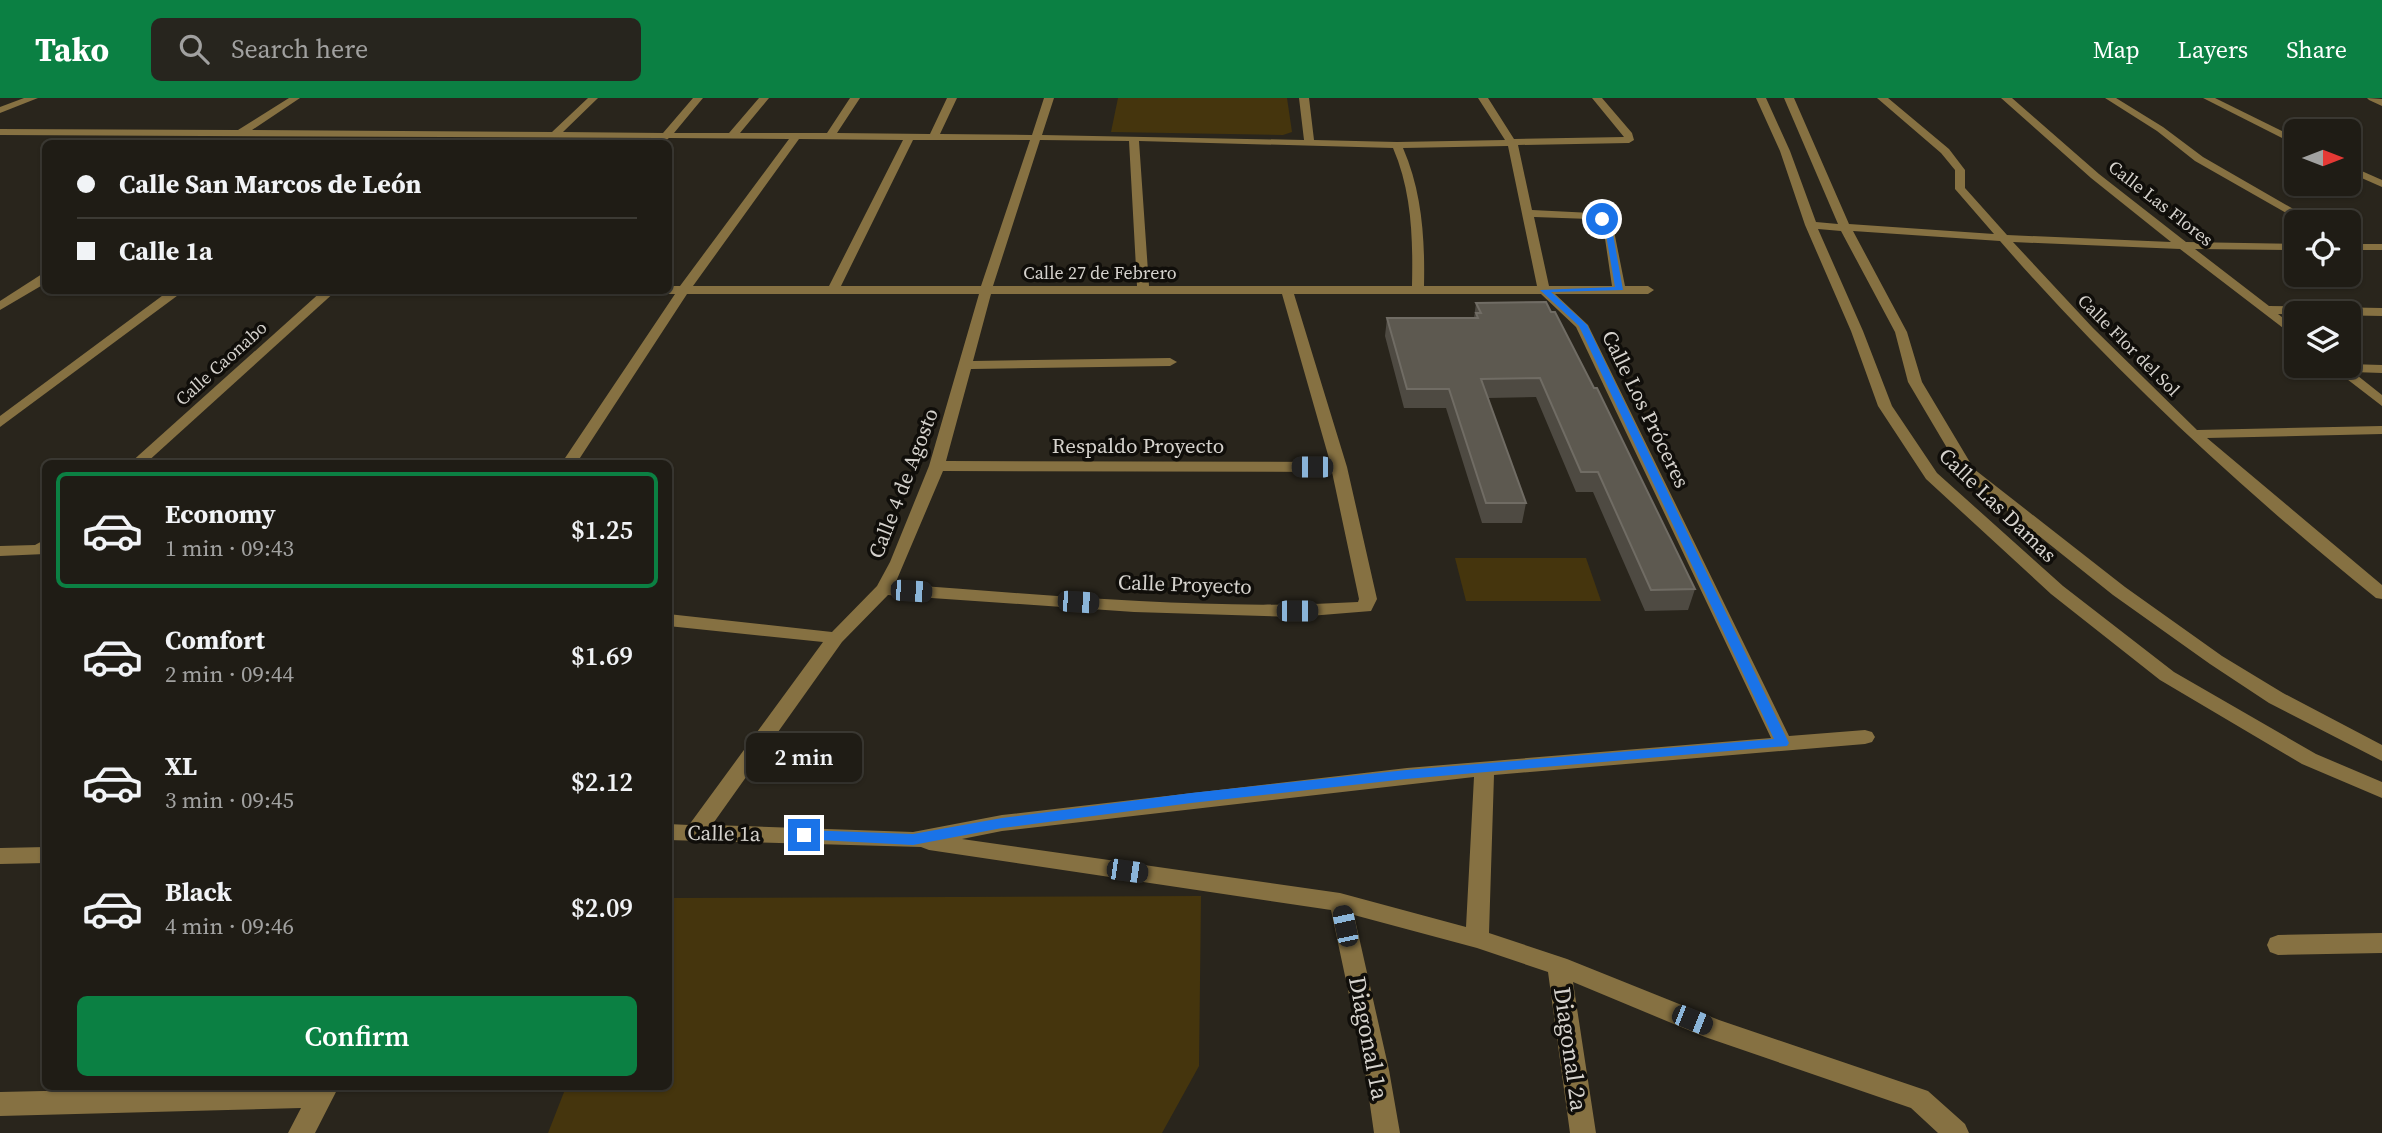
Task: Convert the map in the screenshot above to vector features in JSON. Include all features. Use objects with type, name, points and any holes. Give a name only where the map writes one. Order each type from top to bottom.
[{"type":"street","points":[[0,110],[33,98]]},
{"type":"street","points":[[241,133],[295,98]]},
{"type":"street","points":[[553,136],[593,98]]},
{"type":"street","points":[[662,140],[698,98]]},
{"type":"street","points":[[732,136],[764,98]]},
{"type":"street","points":[[830,137],[855,98]]},
{"type":"street","points":[[933,138],[952,98]]},
{"type":"street","name":"Calle 4 de Agosto","points":[[696,831],[836,638],[884,589],[898,562],[937,466],[986,290],[1049,98]]},
{"type":"street","points":[[1304,98],[1309,142]]},
{"type":"street","points":[[1483,98],[1513,145],[1544,290]]},
{"type":"street","points":[[0,132],[486,135],[662,140],[732,136],[1134,138],[1397,145],[1513,145],[1629,140],[1629,135],[1597,98]]},
{"type":"street","name":"Calle Las Damas","points":[[1760,98],[1785,151],[1811,225],[1885,406],[1931,476],[2057,590],[2166,676],[2309,758],[2382,790]]},
{"type":"street","name":"Calle Las Damas","points":[[1789,98],[1845,228],[1901,332],[1915,382],[1968,472],[2108,583],[2216,660],[2276,698],[2382,754]]},
{"type":"street","name":"Calle Flor del Sol","points":[[1882,98],[1945,151],[1960,170],[1960,189],[2087,330],[2194,434],[2308,535],[2382,594]]},
{"type":"street","name":"Calle Las Flores","points":[[2006,98],[2095,176],[2284,324]]},
{"type":"street","points":[[2109,98],[2160,129],[2199,159],[2290,210]]},
{"type":"street","points":[[2208,98],[2284,136]]},
{"type":"street","points":[[2372,98],[2382,103]]},
{"type":"street","points":[[264,140],[275,133]]},
{"type":"street","points":[[479,140],[486,135]]},
{"type":"street","points":[[571,460],[682,291],[796,137]]},
{"type":"street","points":[[833,290],[909,137]]},
{"type":"street","points":[[1134,138],[1143,290]]},
{"type":"street","points":[[1397,145],[1411,182],[1419,240],[1418,288]]},
{"type":"street","points":[[1785,151],[1814,153]]},
{"type":"street","points":[[2361,174],[2382,184]]},
{"type":"street","points":[[1527,214],[1592,216],[1608,223],[1619,290]]},
{"type":"street","points":[[1811,225],[2007,240],[2187,247],[2284,247]]},
{"type":"street","points":[[2363,247],[2382,247]]},
{"type":"street","points":[[0,306],[42,279]]},
{"type":"street","points":[[0,287],[42,288]]},
{"type":"street","name":"Calle 27 de Febrero","points":[[672,291],[1286,288],[1648,290]]},
{"type":"street","name":"Calle Proyecto","points":[[884,589],[1134,606],[1297,611],[1365,607],[1368,599],[1339,467],[1286,288]]},
{"type":"street","name":"Calle Los Próceres","points":[[1544,290],[1582,325],[1783,743]]},
{"type":"street","points":[[0,423],[174,294]]},
{"type":"street","name":"Calle Caonabo","points":[[140,460],[327,294]]},
{"type":"street","points":[[2266,310],[2382,312]]},
{"type":"street","points":[[967,365],[1170,362]]},
{"type":"street","points":[[2361,368],[2382,369]]},
{"type":"street","points":[[2352,378],[2382,402]]},
{"type":"street","points":[[2194,434],[2382,430]]},
{"type":"street","name":"Respaldo Proyecto","points":[[937,466],[1339,467]]},
{"type":"street","points":[[1931,476],[1968,472]]},
{"type":"street","points":[[0,551],[42,547]]},
{"type":"street","points":[[672,620],[836,638]]},
{"type":"street","name":"Calle 1a","points":[[672,832],[913,840],[1002,823],[1191,798],[1406,775],[1865,737]]},
{"type":"street","points":[[1477,939],[1484,770]]},
{"type":"street","points":[[913,840],[1340,902],[1477,939],[1559,966],[1714,1030],[1919,1098],[1956,1133]]},
{"type":"street","points":[[0,856],[42,855]]},
{"type":"street","name":"Diagonal 1a","points":[[1340,902],[1377,1070],[1387,1133]]},
{"type":"street","points":[[2278,945],[2382,943]]},
{"type":"street","name":"Diagonal 2a","points":[[1559,966],[1583,1133]]},
{"type":"street","points":[[0,1104],[323,1092]]},
{"type":"street","points":[[301,1133],[323,1092]]},
{"type":"shaded area","points":[[1118,98],[1287,98],[1292,132],[1283,135],[1111,132]]},
{"type":"shaded area","points":[[1455,558],[1586,558],[1601,601],[1466,601]]},
{"type":"shaded area","points":[[1201,896],[1199,1066],[1162,1133],[548,1133],[565,1090],[672,1090],[672,898]]},
{"type":"building","points":[[1546,302],[1551,312],[1555,312],[1594,388],[1597,388],[1695,589],[1651,590],[1598,472],[1581,472],[1540,378],[1481,379],[1526,503],[1486,503],[1449,389],[1407,389],[1387,318],[1478,318],[1476,313],[1481,313],[1476,303]]},
{"type":"route","points":[[804,835],[913,840],[1002,823],[1191,798],[1406,775],[1783,743],[1582,325],[1574,314],[1544,290],[1619,290],[1608,223],[1602,219]]}]
